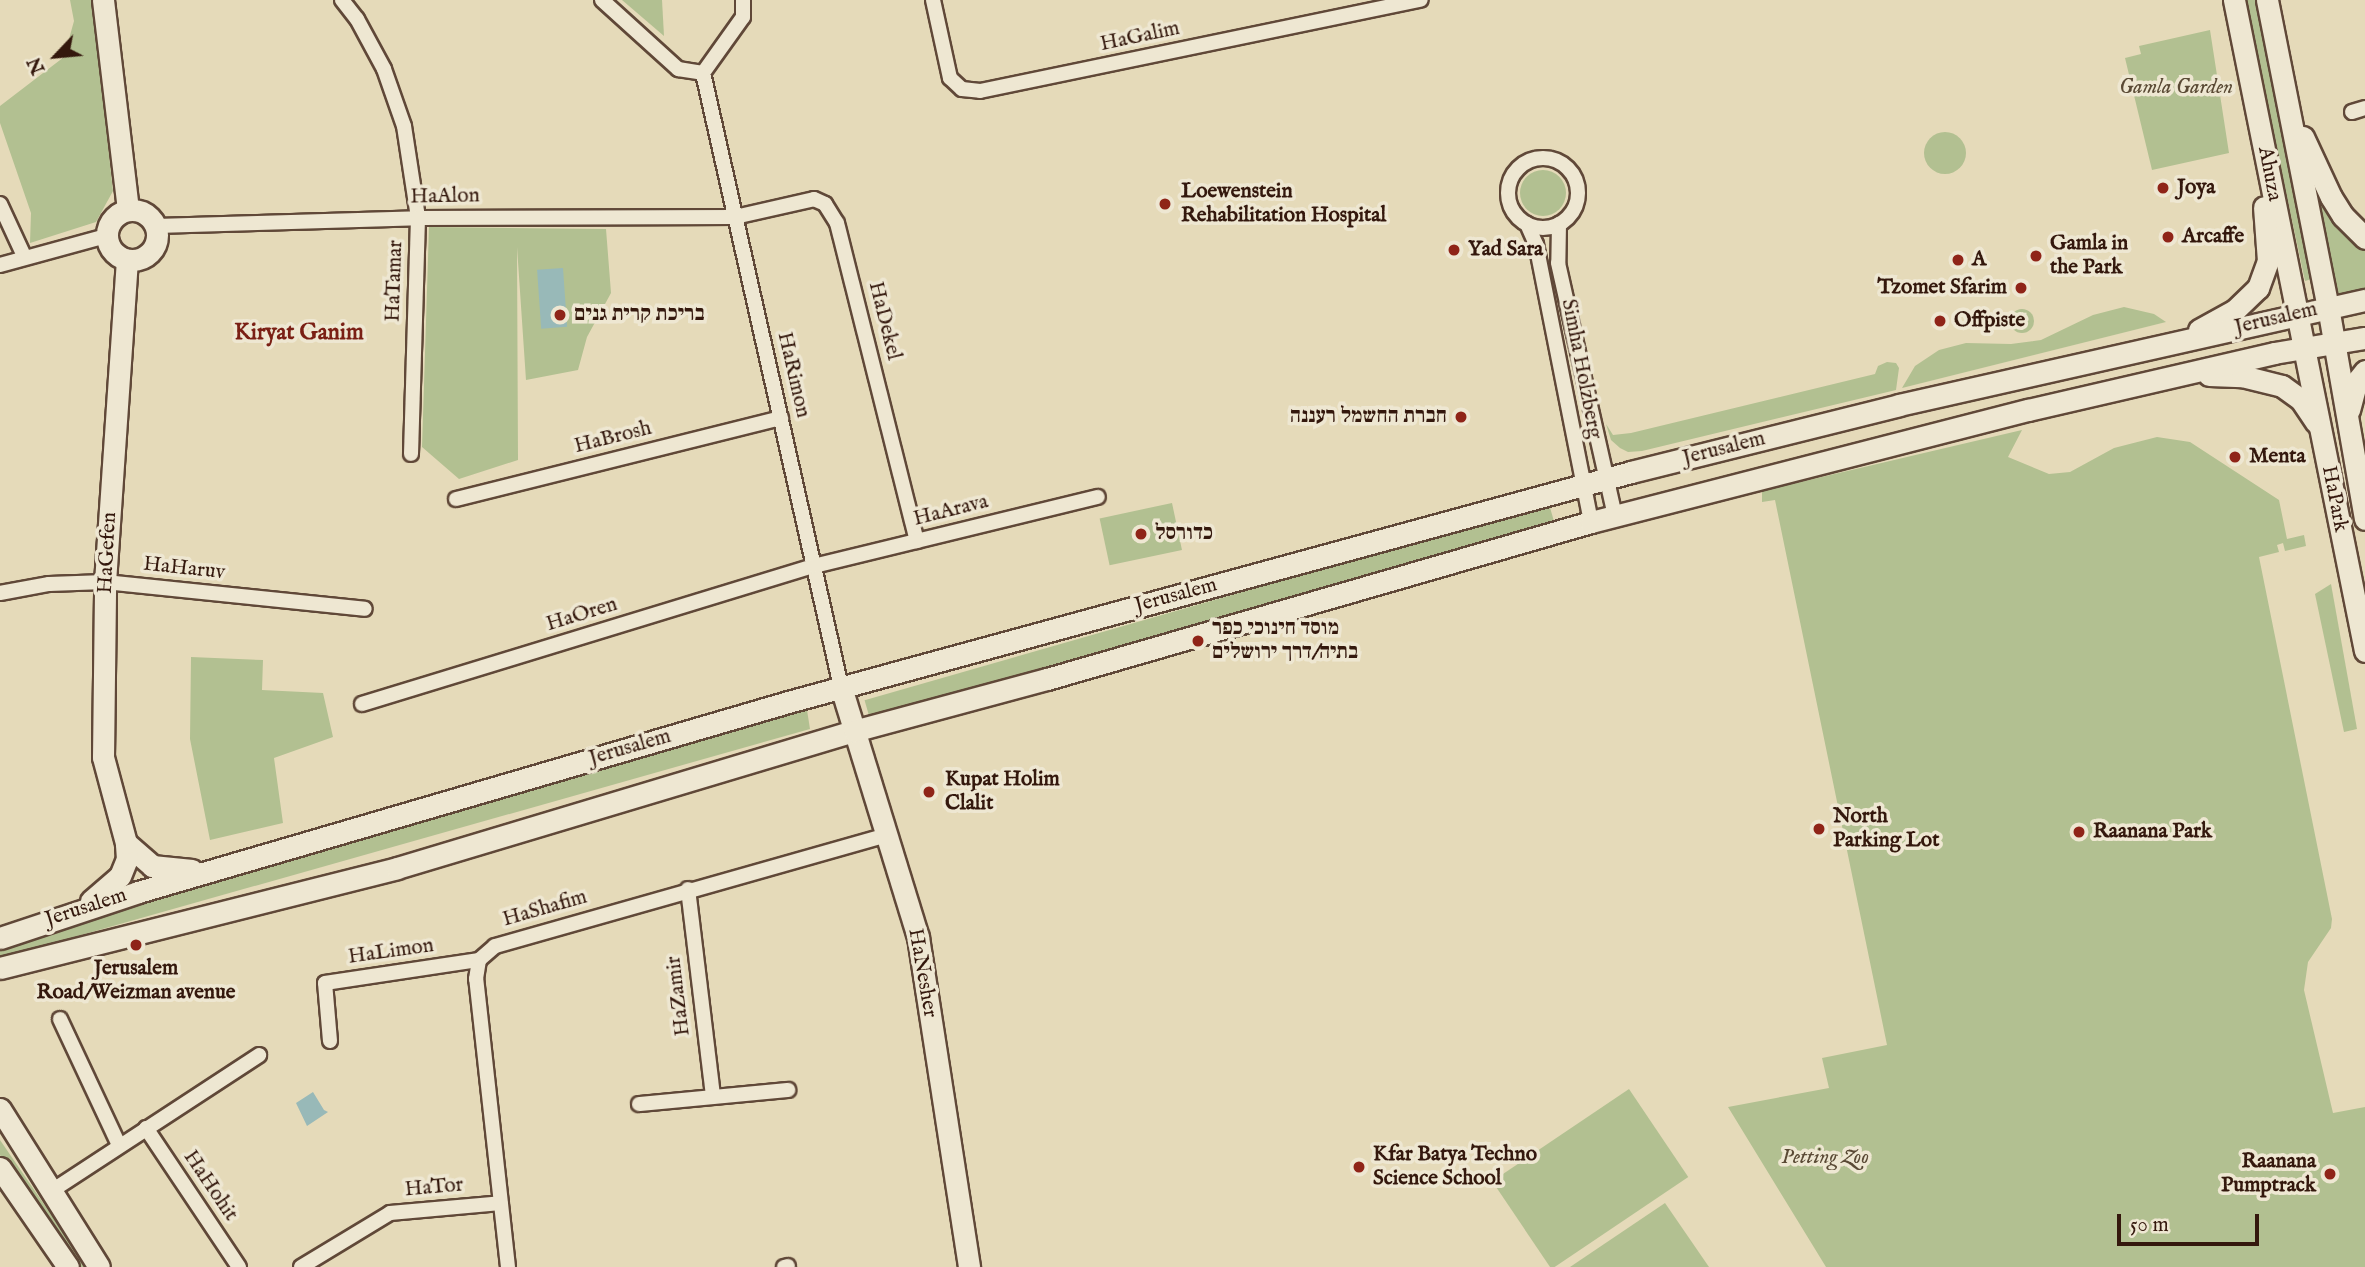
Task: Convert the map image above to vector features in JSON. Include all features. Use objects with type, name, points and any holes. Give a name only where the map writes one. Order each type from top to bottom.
[{"type":"main road","points":[[103,0],[128,209]]},
{"type":"main road","name":"Ahuza","points":[[2234,0],[2305,348]]},
{"type":"main road","name":"Ahuza","points":[[2267,0],[2334,342]]},
{"type":"main road","points":[[2276,49],[2301,131],[2317,172],[2343,216],[2365,238]]},
{"type":"main road","points":[[2174,342],[2235,310],[2249,299],[2265,273],[2268,244],[2248,69]]},
{"type":"main road","points":[[128,209],[145,213],[156,226],[158,235],[151,252],[144,257],[127,260],[113,252],[106,236],[113,218],[128,209]]},
{"type":"main road","name":"HaGefen","points":[[79,910],[120,876],[127,859],[126,843],[103,757],[105,582],[127,260]]},
{"type":"main road","name":"Jerusalem","points":[[0,938],[45,920],[207,871],[841,687],[1605,479],[1899,405],[2365,300]]},
{"type":"main road","name":"Jerusalem","points":[[3,969],[397,868],[854,731],[1047,679],[1615,515],[1904,440],[2184,374],[2334,342],[2365,338]]},
{"type":"main road","name":"HaPark","points":[[2334,342],[2365,519]]},
{"type":"main road","name":"HaPark","points":[[2305,348],[2365,651]]},
{"type":"main road","points":[[2347,419],[2357,382],[2365,371]]},
{"type":"main road","points":[[2184,374],[2242,376],[2274,382],[2301,400],[2321,429]]},
{"type":"main road","name":"HaNesher","points":[[841,687],[918,937],[969,1267]]},
{"type":"main road","points":[[126,843],[152,866],[207,871]]},
{"type":"main road","points":[[0,923],[45,920]]},
{"type":"main road","points":[[0,1110],[99,1267]]},
{"type":"main road","points":[[0,1168],[68,1267]]},
{"type":"street","name":"HaTamar","points":[[342,0],[357,19],[384,69],[404,126],[418,218],[411,454]]},
{"type":"street","points":[[602,0],[678,69],[703,73],[743,17],[743,0]]},
{"type":"street","name":"HaGalim","points":[[933,0],[950,78],[962,89],[980,91],[1422,0]]},
{"type":"street","name":"HaRimon","points":[[703,73],[841,687]]},
{"type":"street","points":[[1546,158],[1568,169],[1577,188],[1574,208],[1559,224],[1539,228],[1527,224],[1511,207],[1509,183],[1523,164],[1546,158]]},
{"type":"street","name":"HaDekel","points":[[735,217],[814,199],[825,204],[837,223],[917,541]]},
{"type":"street","points":[[0,204],[24,256]]},
{"type":"street","name":"HaAlon","points":[[156,226],[418,218],[735,217]]},
{"type":"street","name":"Simha Holzberg","points":[[1527,224],[1536,244],[1591,522]]},
{"type":"street","name":"Simha Holzberg","points":[[1559,224],[1558,263],[1615,515]]},
{"type":"street","points":[[0,265],[24,256],[106,236]]},
{"type":"street","name":"HaBrosh","points":[[456,499],[781,418]]},
{"type":"street","name":"HaArava","points":[[814,566],[1098,497]]},
{"type":"street","name":"HaOren","points":[[362,704],[814,566]]},
{"type":"street","name":"HaHaruv","points":[[0,593],[49,584],[105,582],[365,609]]},
{"type":"street","name":"HaShafim","points":[[479,960],[495,946],[688,889],[885,836]]},
{"type":"street","name":"HaZamir","points":[[688,889],[713,1097]]},
{"type":"street","points":[[479,960],[476,979],[508,1267]]},
{"type":"street","name":"HaLimon","points":[[330,1041],[325,983],[479,960]]},
{"type":"street","points":[[61,1019],[119,1145]]},
{"type":"street","points":[[50,1192],[259,1055]]},
{"type":"street","points":[[639,1104],[788,1090]]},
{"type":"street","name":"HaHohit","points":[[146,1128],[239,1267]]},
{"type":"street","name":"HaTor","points":[[301,1267],[390,1213],[501,1203]]},
{"type":"green space","points":[[70,0],[92,0],[113,191],[96,222],[30,243],[31,213],[0,123],[0,106],[64,57],[74,21]]},
{"type":"green space","points":[[622,0],[662,0],[664,36]]},
{"type":"green space","points":[[2245,0],[2259,0],[2315,278],[2305,281]]},
{"type":"green space","name":"Gamla Garden","points":[[2210,30],[2229,153],[2152,170],[2125,58],[2141,54],[2139,46]]},
{"type":"green space","points":[[1945,132],[1960,138],[1966,153],[1960,168],[1945,174],[1930,168],[1924,153],[1930,138]]},
{"type":"green space","points":[[1543,170],[1559,177],[1566,193],[1559,209],[1543,216],[1527,209],[1520,193],[1527,177]]},
{"type":"green space","points":[[2313,177],[2365,246],[2365,289],[2337,295]]},
{"type":"green space","points":[[429,227],[606,229],[611,293],[587,337],[578,370],[526,380],[517,247],[518,460],[459,479],[422,447]]},
{"type":"green space","points":[[2124,307],[2154,314],[2166,322],[1902,388],[1915,366],[1939,350],[1966,343],[2011,344],[2041,340],[2093,315]]},
{"type":"green space","points":[[2022,309],[2031,312],[2034,321],[2031,330],[2022,333],[2013,330],[2010,321],[2013,312]]},
{"type":"green space","points":[[1887,362],[1896,363],[1899,368],[1896,390],[1642,451],[1628,452],[1620,448],[1611,440],[1606,424],[1613,435],[1631,433],[1875,374],[1878,366]]},
{"type":"green space","name":"Raanana Park","points":[[2022,430],[2008,457],[2049,474],[2070,472],[2114,448],[2157,437],[2190,442],[2279,500],[2287,539],[2304,535],[2306,546],[2285,551],[2283,543],[2277,545],[2279,552],[2259,557],[2332,919],[2331,928],[2308,962],[2304,990],[2333,1113],[2365,1107],[2365,1267],[1826,1267],[1728,1107],[1829,1088],[1822,1058],[1887,1045],[1775,500],[1762,502],[1762,491]]},
{"type":"green space","name":"כדורסל","points":[[1172,503],[1182,550],[1110,565],[1100,518]]},
{"type":"green space","points":[[1549,504],[1554,521],[870,718],[865,700]]},
{"type":"green space","points":[[2331,584],[2357,729],[2344,732],[2315,594]]},
{"type":"green space","points":[[191,657],[263,660],[262,690],[323,693],[333,737],[274,758],[283,823],[210,840],[190,739]]},
{"type":"green space","points":[[807,710],[810,729],[0,958],[0,948],[178,892]]},
{"type":"green space","points":[[1629,1089],[1688,1177],[1555,1267],[1550,1267],[1492,1181]]},
{"type":"green space","points":[[0,1140],[87,1267],[78,1267],[0,1155]]},
{"type":"green space","points":[[1665,1203],[1709,1267],[1570,1267]]},
{"type":"water","points":[[563,268],[567,327],[541,329],[537,270]]},
{"type":"water","points":[[313,1092],[328,1112],[307,1126],[296,1103]]},
{"type":"place","name":"Joya","points":[[2163,188]]},
{"type":"place","name":"Loewenstein Rehabilitation Hospital","points":[[1165,204]]},
{"type":"place","name":"Arcaffe","points":[[2168,237]]},
{"type":"place","name":"Yad Sara","points":[[1454,250]]},
{"type":"place","name":"Gamla in the Park","points":[[2036,256]]},
{"type":"place","name":"A","points":[[1958,260]]},
{"type":"place","name":"Tzomet Sfarim","points":[[2021,288]]},
{"type":"place","name":"בריכת קרית גנים","points":[[560,315]]},
{"type":"place","name":"Offpiste","points":[[1940,321]]},
{"type":"place","name":"חברת החשמל רעננה","points":[[1461,417]]},
{"type":"place","name":"Menta","points":[[2235,457]]},
{"type":"place","name":"כדורסל","points":[[1141,534]]},
{"type":"place","name":"מוסד חינוכי כפר בתיה/דרך ירושלים","points":[[1198,641]]},
{"type":"place","name":"Kupat Holim Clalit","points":[[929,792]]},
{"type":"place","name":"North Parking Lot","points":[[1819,829]]},
{"type":"place","name":"Raanana Park","points":[[2079,832]]},
{"type":"place","name":"Jerusalem Road/Weizman avenue","points":[[136,945]]},
{"type":"place","name":"Kfar Batya Techno Science School","points":[[1359,1167]]},
{"type":"place","name":"Raanana Pumptrack","points":[[2330,1174]]},
{"type":"district","name":"Kiryat Ganim","points":[[299,333]]},
{"type":"park label","name":"Petting Zoo","points":[[1825,1158]]}]
